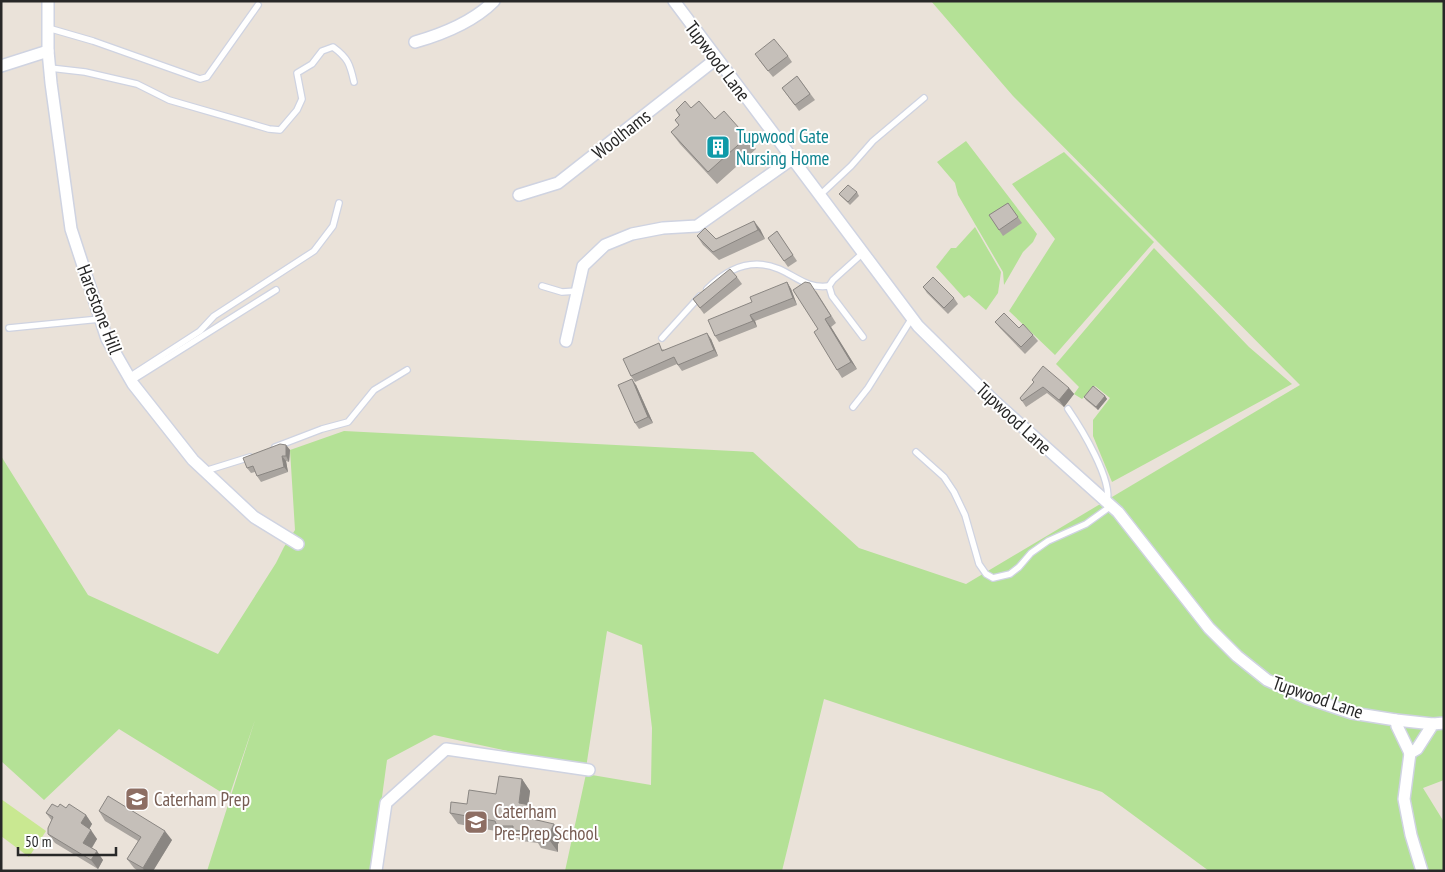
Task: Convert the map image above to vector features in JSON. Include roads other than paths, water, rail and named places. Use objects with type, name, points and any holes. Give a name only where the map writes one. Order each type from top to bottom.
[{"type":"street","name":"Harestone Hill","points":[[48,1],[48,51],[71,229],[107,339],[130,379],[193,460],[254,517],[298,544]]},
{"type":"street","points":[[415,42],[440,35],[471,18],[494,1]]},
{"type":"street","name":"Tupwood Lane","points":[[674,1],[918,326],[993,400],[1118,512],[1209,628],[1260,675],[1307,698],[1352,713],[1396,720],[1438,723]]},
{"type":"street","points":[[1,66],[48,51]]},
{"type":"street","name":"Woolhams","points":[[519,195],[558,184],[716,59]]},
{"type":"street","points":[[566,341],[584,266],[605,245],[632,234],[663,228],[703,224],[792,159]]},
{"type":"street","points":[[1396,720],[1410,753],[1404,798],[1411,835],[1422,871]]},
{"type":"street","name":"Tupwood Lane","points":[[1410,753],[1417,749],[1438,723]]},
{"type":"street","points":[[376,871],[386,804],[446,750],[589,770]]},
{"type":"lane","points":[[48,28],[92,41],[200,79],[207,77],[258,5]]},
{"type":"lane","points":[[50,68],[85,72],[137,84],[169,100],[270,129],[280,130],[297,110],[302,99],[298,73],[312,64],[322,51],[333,47],[343,54],[350,64],[354,82]]},
{"type":"lane","points":[[820,195],[851,166],[873,141],[924,98]]},
{"type":"lane","points":[[130,379],[200,331],[214,316],[314,251],[333,226],[339,203]]},
{"type":"lane","points":[[662,338],[715,281],[741,265],[758,263],[779,269],[818,288],[829,286],[833,280],[863,253]]},
{"type":"lane","points":[[542,286],[562,292],[578,291]]},
{"type":"lane","points":[[829,286],[832,296],[863,336]]},
{"type":"lane","points":[[130,379],[231,320],[276,290]]},
{"type":"lane","points":[[853,407],[868,388],[912,318]]},
{"type":"lane","points":[[9,328],[100,319]]},
{"type":"lane","points":[[271,449],[322,429],[348,422],[374,390],[408,370]]},
{"type":"lane","points":[[916,452],[944,477],[954,492],[965,516],[979,564],[986,574],[993,578],[1010,574],[1031,553],[1048,541],[1086,524],[1109,504],[1105,483],[1089,440],[1068,409]]},
{"type":"lane","points":[[205,471],[257,455]]},
{"type":"place","name":"Tupwood Gate Nursing Home","points":[[718,147]]},
{"type":"place","name":"Caterham Prep","points":[[137,799]]},
{"type":"place","name":"Caterham Pre-Prep School","points":[[476,822]]}]
